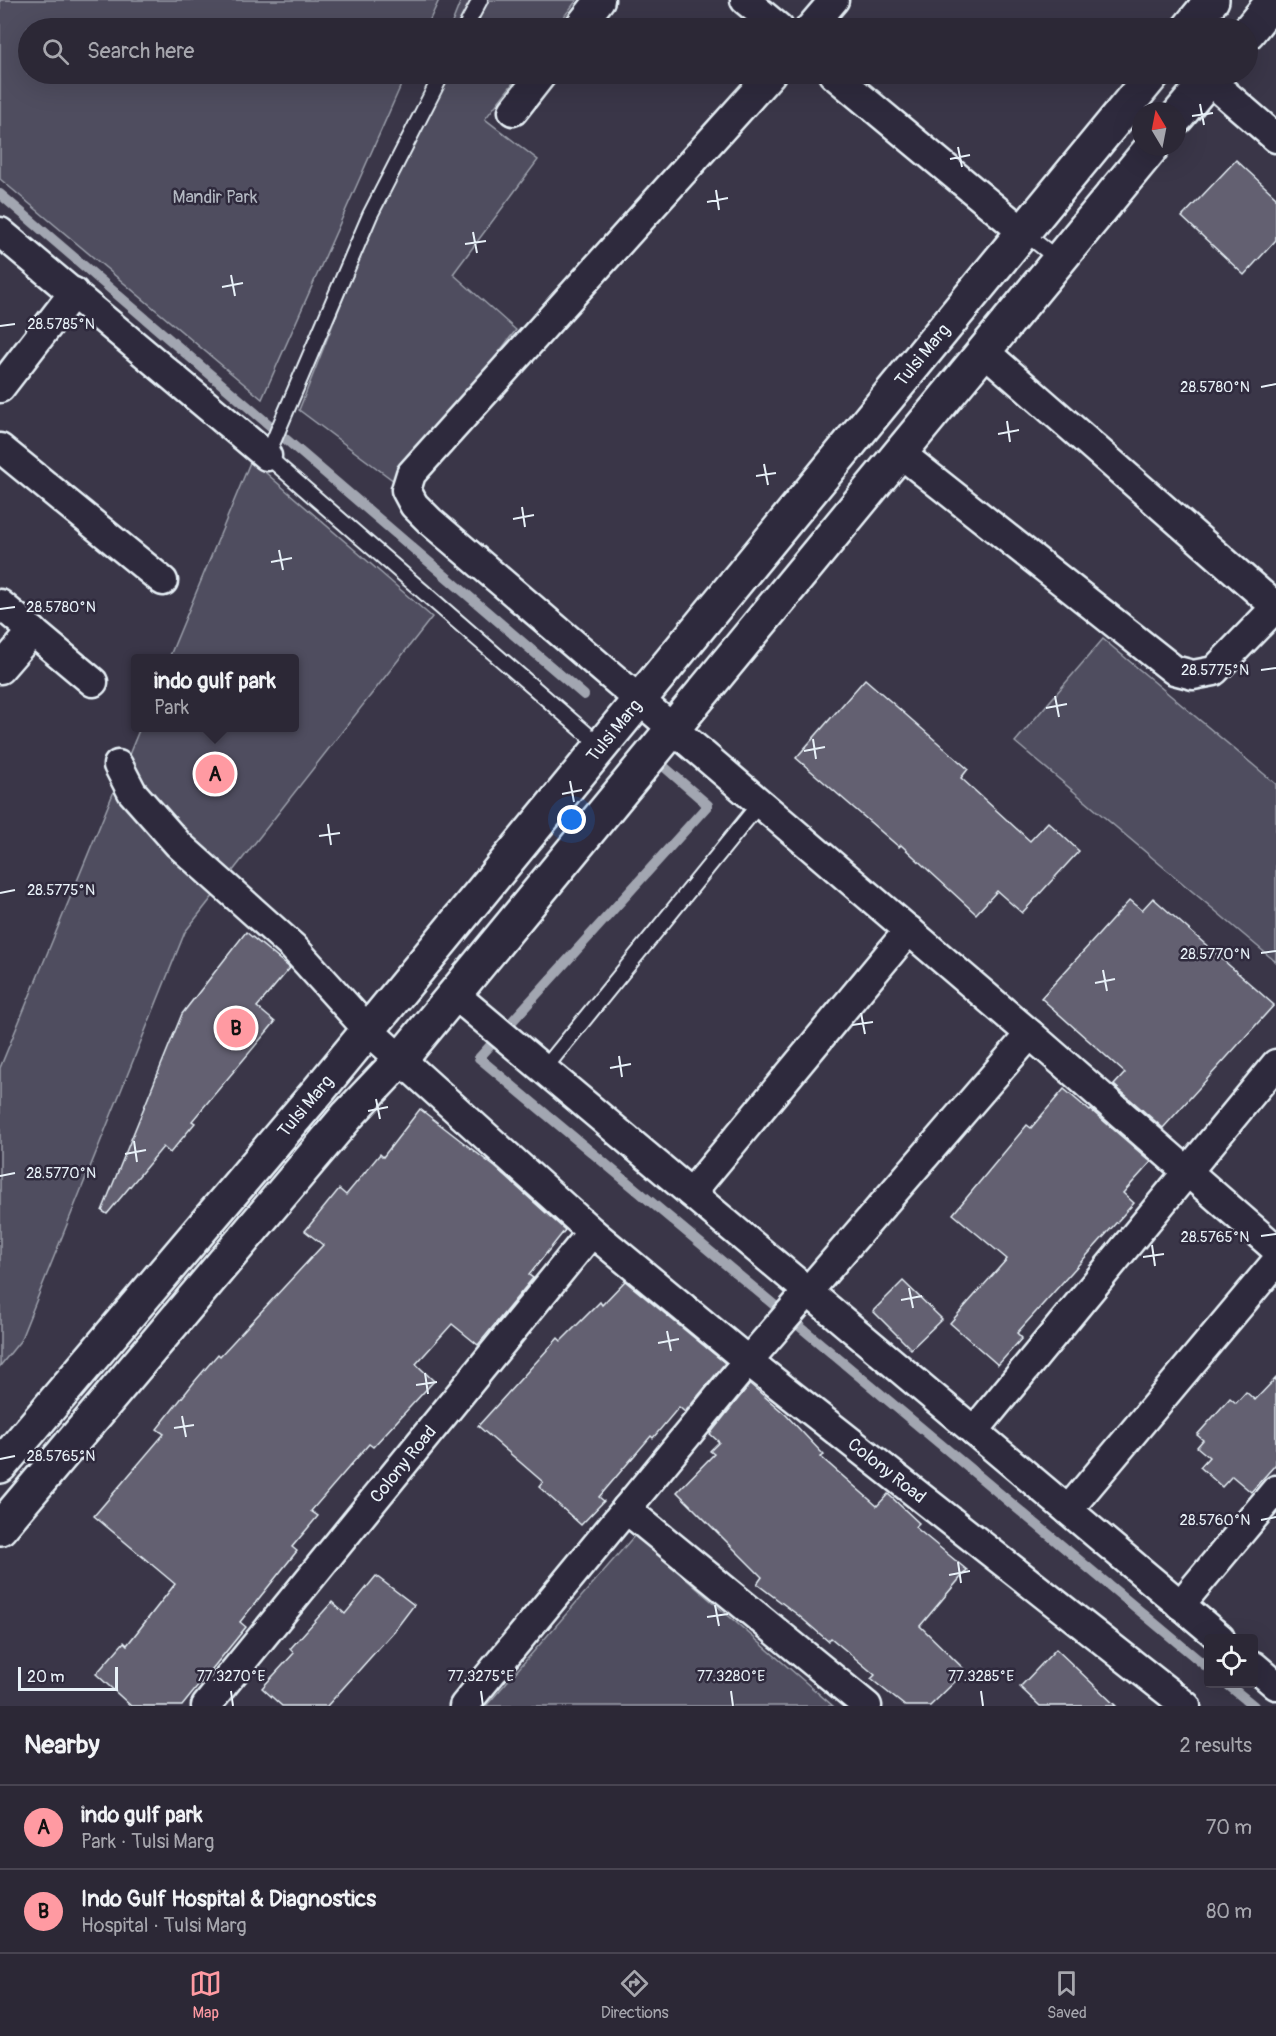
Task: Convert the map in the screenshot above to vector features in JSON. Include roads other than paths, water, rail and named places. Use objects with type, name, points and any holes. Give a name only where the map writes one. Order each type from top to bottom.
[{"type":"street","points":[[586,18],[600,0]]},
{"type":"street","points":[[745,0],[767,18]]},
{"type":"street","points":[[819,18],[834,0]]},
{"type":"street","points":[[1198,18],[1212,0]]},
{"type":"street","points":[[1258,20],[1274,0]]},
{"type":"street","points":[[513,111],[534,84]]},
{"type":"street","points":[[762,84],[411,474],[406,490],[414,505],[430,521],[1030,1034],[1276,1249]]},
{"type":"street","points":[[845,84],[1023,232]]},
{"type":"street","name":"Tulsi Marg","points":[[3,1457],[368,1030],[1145,84]]},
{"type":"street","points":[[1186,106],[1204,84]]},
{"type":"street","points":[[1219,84],[1276,138]]},
{"type":"street","points":[[0,1528],[348,1115],[400,1060],[1145,156]]},
{"type":"street","points":[[0,232],[268,455]]},
{"type":"street","points":[[0,388],[74,292]]},
{"type":"street","points":[[900,453],[1174,670],[1193,675],[1214,671],[1276,606],[984,351]]},
{"type":"street","points":[[0,448],[163,581]]},
{"type":"street","points":[[0,604],[93,682]]},
{"type":"street","points":[[0,669],[33,631]]},
{"type":"street","name":"Colony Road","points":[[118,765],[132,792],[178,844],[292,947],[368,1030],[400,1060],[592,1232],[752,1357],[1186,1706]]},
{"type":"street","points":[[691,1193],[909,930]]},
{"type":"street","points":[[454,994],[691,1193],[805,1296],[974,1431],[1215,1634]]},
{"type":"street","points":[[464,1706],[752,1357],[1030,1034]]},
{"type":"street","points":[[974,1431],[1276,1064]]},
{"type":"street","name":"Colony Road","points":[[215,1703],[592,1232]]},
{"type":"street","points":[[1068,1510],[1276,1262]]},
{"type":"street","points":[[1180,1605],[1276,1490]]},
{"type":"street","points":[[626,1509],[867,1706]]},
{"type":"street","points":[[1258,1669],[1276,1685]]},
{"type":"lane","points":[[470,18],[480,0]]},
{"type":"lane","points":[[437,84],[370,215],[268,455],[602,747]]},
{"type":"lane","points":[[1023,232],[1059,260]]},
{"type":"lane","points":[[544,1069],[760,803]]},
{"type":"waterway","points":[[0,194],[584,695]]},
{"type":"waterway","points":[[661,764],[708,805],[479,1058],[1204,1665]]},
{"type":"waterway","points":[[1232,1688],[1254,1706]]},
{"type":"place","name":"indo gulf park","points":[[215,774]]},
{"type":"place","name":"Indo Gulf Hospital & Diagnostics","points":[[236,1028]]},
{"type":"park label","name":"Mandir Park","points":[[215,197]]}]
